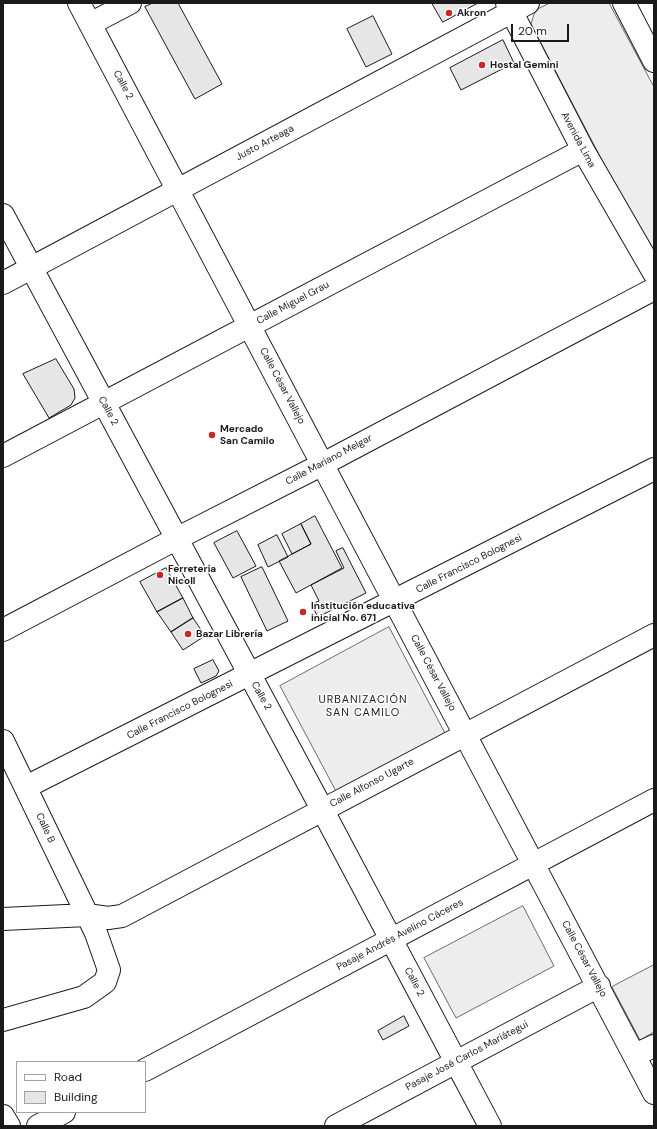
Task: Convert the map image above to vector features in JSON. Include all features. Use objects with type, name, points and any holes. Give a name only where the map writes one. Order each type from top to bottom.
[{"type":"street","name":"Calle 2","points":[[79,3],[178,189]]},
{"type":"street","points":[[90,24],[130,3]]},
{"type":"street","points":[[624,3],[654,61]]},
{"type":"street","name":"Avenida Lima","points":[[515,6],[583,150],[654,273]]},
{"type":"street","name":"Justo Arteaga","points":[[3,283],[515,6]]},
{"type":"street","name":"Calle Miguel Grau","points":[[3,456],[583,150]]},
{"type":"street","name":"Calle César Vallejo","points":[[178,189],[654,1093]]},
{"type":"street","name":"Calle 2","points":[[3,215],[322,809],[490,1126]]},
{"type":"street","name":"Calle Mariano Melgar","points":[[3,630],[323,464],[654,289]]},
{"type":"street","name":"Calle Francisco Bolognesi","points":[[26,787],[654,469]]},
{"type":"street","name":"Calle Alfonso Ugarte","points":[[3,919],[87,915],[108,918],[122,916],[322,809],[654,635]]},
{"type":"street","name":"Calle B","points":[[3,741],[96,933],[109,970],[105,982],[84,996],[3,1020]]},
{"type":"street","name":"Pasaje Andrés Avelino Cáceres","points":[[146,1069],[654,800]]},
{"type":"street","name":"Pasaje José Carlos Mariátegui","points":[[336,1126],[599,986]]},
{"type":"street","points":[[635,1055],[654,1046]]},
{"type":"street","points":[[38,1126],[62,1113]]},
{"type":"street","points":[[3,1116],[9,1126]]},
{"type":"shaded area","points":[[550,3],[609,3],[654,87],[654,260],[531,24],[534,14],[538,9]]},
{"type":"shaded area","points":[[389,627],[447,737],[338,795],[280,686]]},
{"type":"shaded area","points":[[523,906],[554,966],[456,1018],[424,958]]},
{"type":"shaded area","points":[[654,965],[654,1032],[640,1040],[612,987]]},
{"type":"building","points":[[153,3],[178,3],[222,84],[195,99],[145,7]]},
{"type":"building","name":"Akron","points":[[432,3],[478,3],[443,22]]},
{"type":"building","points":[[373,16],[392,54],[366,67],[347,29]]},
{"type":"building","name":"Hostal Gemini","points":[[503,40],[514,63],[461,90],[450,68]]},
{"type":"building","points":[[56,359],[74,389],[75,398],[71,405],[49,418],[23,374]]},
{"type":"building","points":[[315,516],[342,568],[296,593],[279,561],[311,544],[301,524]]},
{"type":"building","points":[[301,524],[311,544],[292,554],[282,534]]},
{"type":"building","points":[[237,531],[256,566],[233,578],[214,543]]},
{"type":"building","points":[[277,535],[288,557],[268,567],[258,545]]},
{"type":"building","points":[[343,548],[366,593],[318,617],[311,604],[319,601],[311,585],[344,568],[336,551]]},
{"type":"building","points":[[262,567],[288,621],[267,631],[241,577]]},
{"type":"building","points":[[166,568],[183,598],[157,612],[140,582]]},
{"type":"building","points":[[183,598],[193,618],[171,632],[157,612]]},
{"type":"building","name":"Bazar Librería","points":[[193,618],[205,636],[183,650],[171,632]]},
{"type":"building","points":[[213,660],[219,671],[216,676],[201,683],[194,669]]},
{"type":"building","points":[[404,1016],[409,1026],[383,1040],[378,1031]]},
{"type":"place","name":"Akron","points":[[449,13]]},
{"type":"place","name":"Hostal Gemini","points":[[482,65]]},
{"type":"place","name":"Mercado San Camilo","points":[[212,435]]},
{"type":"place","name":"Ferretería Nicoll","points":[[160,575]]},
{"type":"place","name":"Institución educativa inicial No. 671","points":[[303,612]]},
{"type":"place","name":"Bazar Librería","points":[[188,634]]},
{"type":"district","name":"URBANIZACIÓN SAN CAMILO","points":[[363,706]]}]
